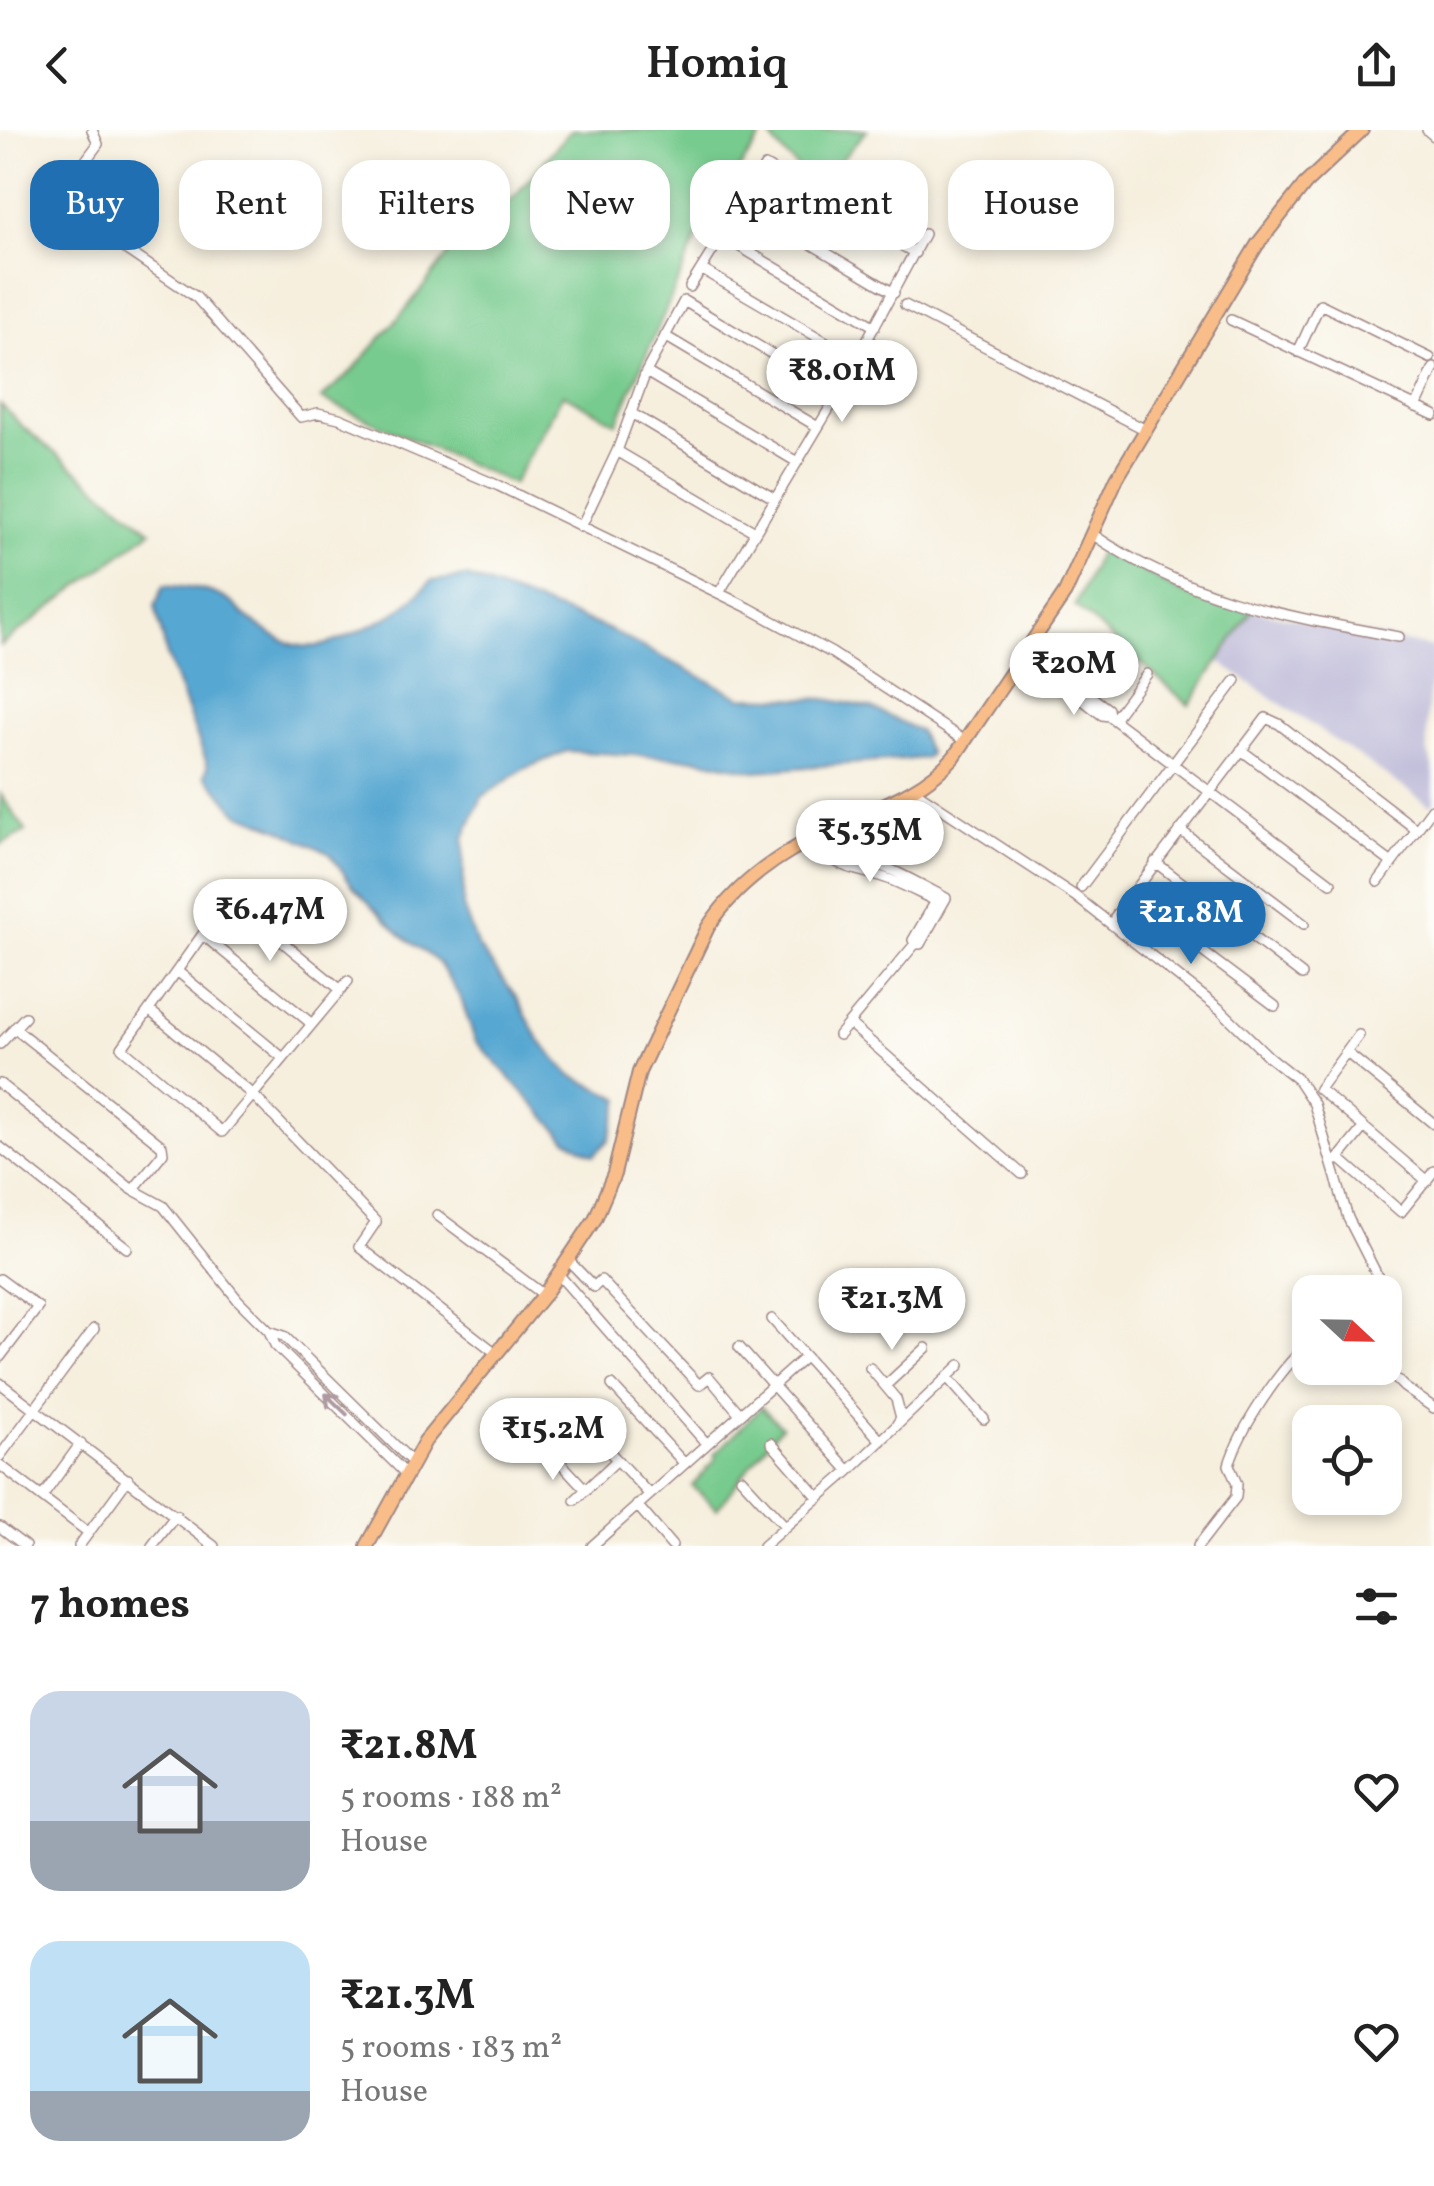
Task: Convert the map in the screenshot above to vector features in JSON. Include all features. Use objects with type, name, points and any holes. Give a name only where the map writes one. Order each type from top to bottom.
[{"type":"highway","points":[[368,1546],[408,1468],[442,1418],[544,1295],[607,1196],[638,1072],[708,927],[736,890],[760,871],[817,836],[915,791],[937,776],[966,741],[1065,593],[1117,478],[1275,218],[1332,156],[1362,130]]},
{"type":"street","points":[[92,130],[98,144],[61,194],[66,209],[196,296],[301,417],[318,413],[339,418],[499,486],[719,593],[832,652],[966,741]]},
{"type":"street","points":[[1427,130],[1434,136]]},
{"type":"street","points":[[690,287],[713,250]]},
{"type":"street","points":[[746,250],[875,327]]},
{"type":"street","points":[[821,250],[894,293]]},
{"type":"street","points":[[909,250],[914,253]]},
{"type":"street","points":[[719,593],[838,394],[916,250]]},
{"type":"street","points":[[701,269],[857,360]]},
{"type":"street","points":[[581,527],[617,452],[646,372],[684,301],[838,394]]},
{"type":"street","points":[[1298,352],[1320,304],[1432,363],[1416,407]]},
{"type":"street","points":[[905,305],[1146,430]]},
{"type":"street","points":[[1231,320],[1434,415]]},
{"type":"street","points":[[665,336],[818,427]]},
{"type":"street","points":[[646,372],[797,462]]},
{"type":"street","points":[[631,413],[775,499]]},
{"type":"street","points":[[617,452],[755,532]]},
{"type":"street","points":[[1092,534],[1170,579],[1218,598],[1250,608],[1399,637]]},
{"type":"street","points":[[1024,654],[1331,883]]},
{"type":"street","points":[[1111,718],[1147,674]]},
{"type":"street","points":[[1081,887],[1236,680]]},
{"type":"street","points":[[1115,917],[1262,722],[1270,718],[1417,830]]},
{"type":"street","points":[[1241,750],[1392,863]]},
{"type":"street","points":[[915,791],[1076,896],[1221,1010],[1298,1080],[1314,1104],[1335,1161],[1348,1218],[1377,1275]]},
{"type":"street","points":[[1378,882],[1432,809]]},
{"type":"street","points":[[838,1035],[920,944],[946,898],[892,870],[861,860],[846,840],[842,824]]},
{"type":"street","points":[[1180,830],[1304,924]]},
{"type":"street","points":[[817,836],[823,851],[844,867],[889,878],[936,901],[913,940],[916,944]]},
{"type":"street","points":[[1155,862],[1302,976]]},
{"type":"street","points":[[229,898],[344,985],[222,1132],[122,1048],[237,886]]},
{"type":"street","points":[[1130,897],[1275,1006]]},
{"type":"street","points":[[203,935],[312,1024]]},
{"type":"street","points":[[176,972],[283,1058]]},
{"type":"street","points":[[149,1010],[253,1095],[376,1222],[359,1247],[496,1353]]},
{"type":"street","points":[[0,1044],[25,1017]]},
{"type":"street","points":[[849,1024],[1022,1174]]},
{"type":"street","points":[[14,1028],[162,1146],[162,1153],[133,1190]]},
{"type":"street","points":[[1358,1035],[1319,1089],[1426,1180]]},
{"type":"street","points":[[1346,1052],[1434,1124]]},
{"type":"street","points":[[0,1084],[133,1190],[166,1209],[238,1300],[269,1331],[284,1336],[408,1468]]},
{"type":"street","points":[[1335,1161],[1364,1127]]},
{"type":"street","points":[[0,1147],[127,1248]]},
{"type":"street","points":[[1335,1161],[1401,1212],[1434,1172]]},
{"type":"street","points":[[437,1215],[544,1295]]},
{"type":"street","points":[[569,1261],[594,1287],[602,1280],[699,1385],[709,1377],[740,1414]]},
{"type":"street","points":[[559,1274],[706,1444]]},
{"type":"street","points":[[0,1279],[38,1307],[0,1358]]},
{"type":"street","points":[[772,1320],[881,1441]]},
{"type":"street","points":[[0,1456],[94,1329]]},
{"type":"street","points":[[739,1347],[849,1471]]},
{"type":"street","points":[[886,1386],[926,1348]]},
{"type":"street","points":[[592,1546],[805,1357]]},
{"type":"street","points":[[1198,1546],[1236,1498],[1238,1484],[1229,1465],[1236,1446],[1292,1359]]},
{"type":"street","points":[[764,1546],[960,1365]]},
{"type":"street","points":[[870,1368],[896,1399],[901,1418],[894,1429]]},
{"type":"street","points":[[947,1378],[984,1419]]},
{"type":"street","points":[[0,1383],[214,1546]]},
{"type":"street","points":[[1402,1385],[1434,1408]]},
{"type":"street","points":[[612,1386],[684,1463]]},
{"type":"street","points":[[578,1418],[649,1494]]},
{"type":"street","points":[[42,1497],[80,1443]]},
{"type":"street","points":[[771,1444],[819,1498]]},
{"type":"street","points":[[548,1449],[586,1490]]},
{"type":"street","points":[[575,1500],[618,1460]]},
{"type":"street","points":[[0,1466],[89,1533]]},
{"type":"street","points":[[740,1478],[784,1525]]},
{"type":"street","points":[[80,1546],[128,1479]]},
{"type":"street","points":[[637,1505],[672,1546]]},
{"type":"street","points":[[152,1546],[176,1514]]},
{"type":"street","points":[[0,1528],[25,1546]]},
{"type":"street","points":[[2,1546],[10,1535]]},
{"type":"street","points":[[602,1537],[610,1546]]},
{"type":"shaded area","points":[[1252,610],[1434,648],[1427,717],[1427,749],[1434,773],[1431,806],[1219,662]]},
{"type":"green space","points":[[571,130],[766,130],[745,160],[690,160],[692,250],[617,423],[563,394],[513,484],[321,399],[352,371],[452,250],[510,250],[510,200],[530,178],[530,250],[670,250],[670,160],[545,160]]},
{"type":"green space","points":[[768,130],[867,130],[841,160],[790,160]]},
{"type":"green space","points":[[0,404],[151,531],[0,646]]},
{"type":"green space","points":[[1102,546],[1180,592],[1252,610],[1189,705],[1075,606]]},
{"type":"green space","points":[[0,794],[26,831],[0,845]]},
{"type":"green space","points":[[761,1407],[781,1426],[717,1509],[692,1486],[716,1459],[714,1455]]},
{"type":"water","points":[[467,577],[601,626],[741,697],[825,699],[872,708],[919,731],[929,754],[925,758],[755,771],[698,759],[567,751],[524,769],[482,797],[464,838],[463,907],[477,945],[516,997],[540,1041],[570,1075],[621,1099],[609,1140],[594,1155],[567,1140],[475,1040],[461,999],[439,963],[400,934],[355,889],[330,854],[238,813],[205,775],[208,766],[167,656],[155,606],[164,585],[207,591],[231,602],[276,637],[312,647],[339,640],[388,617],[431,581]]}]
